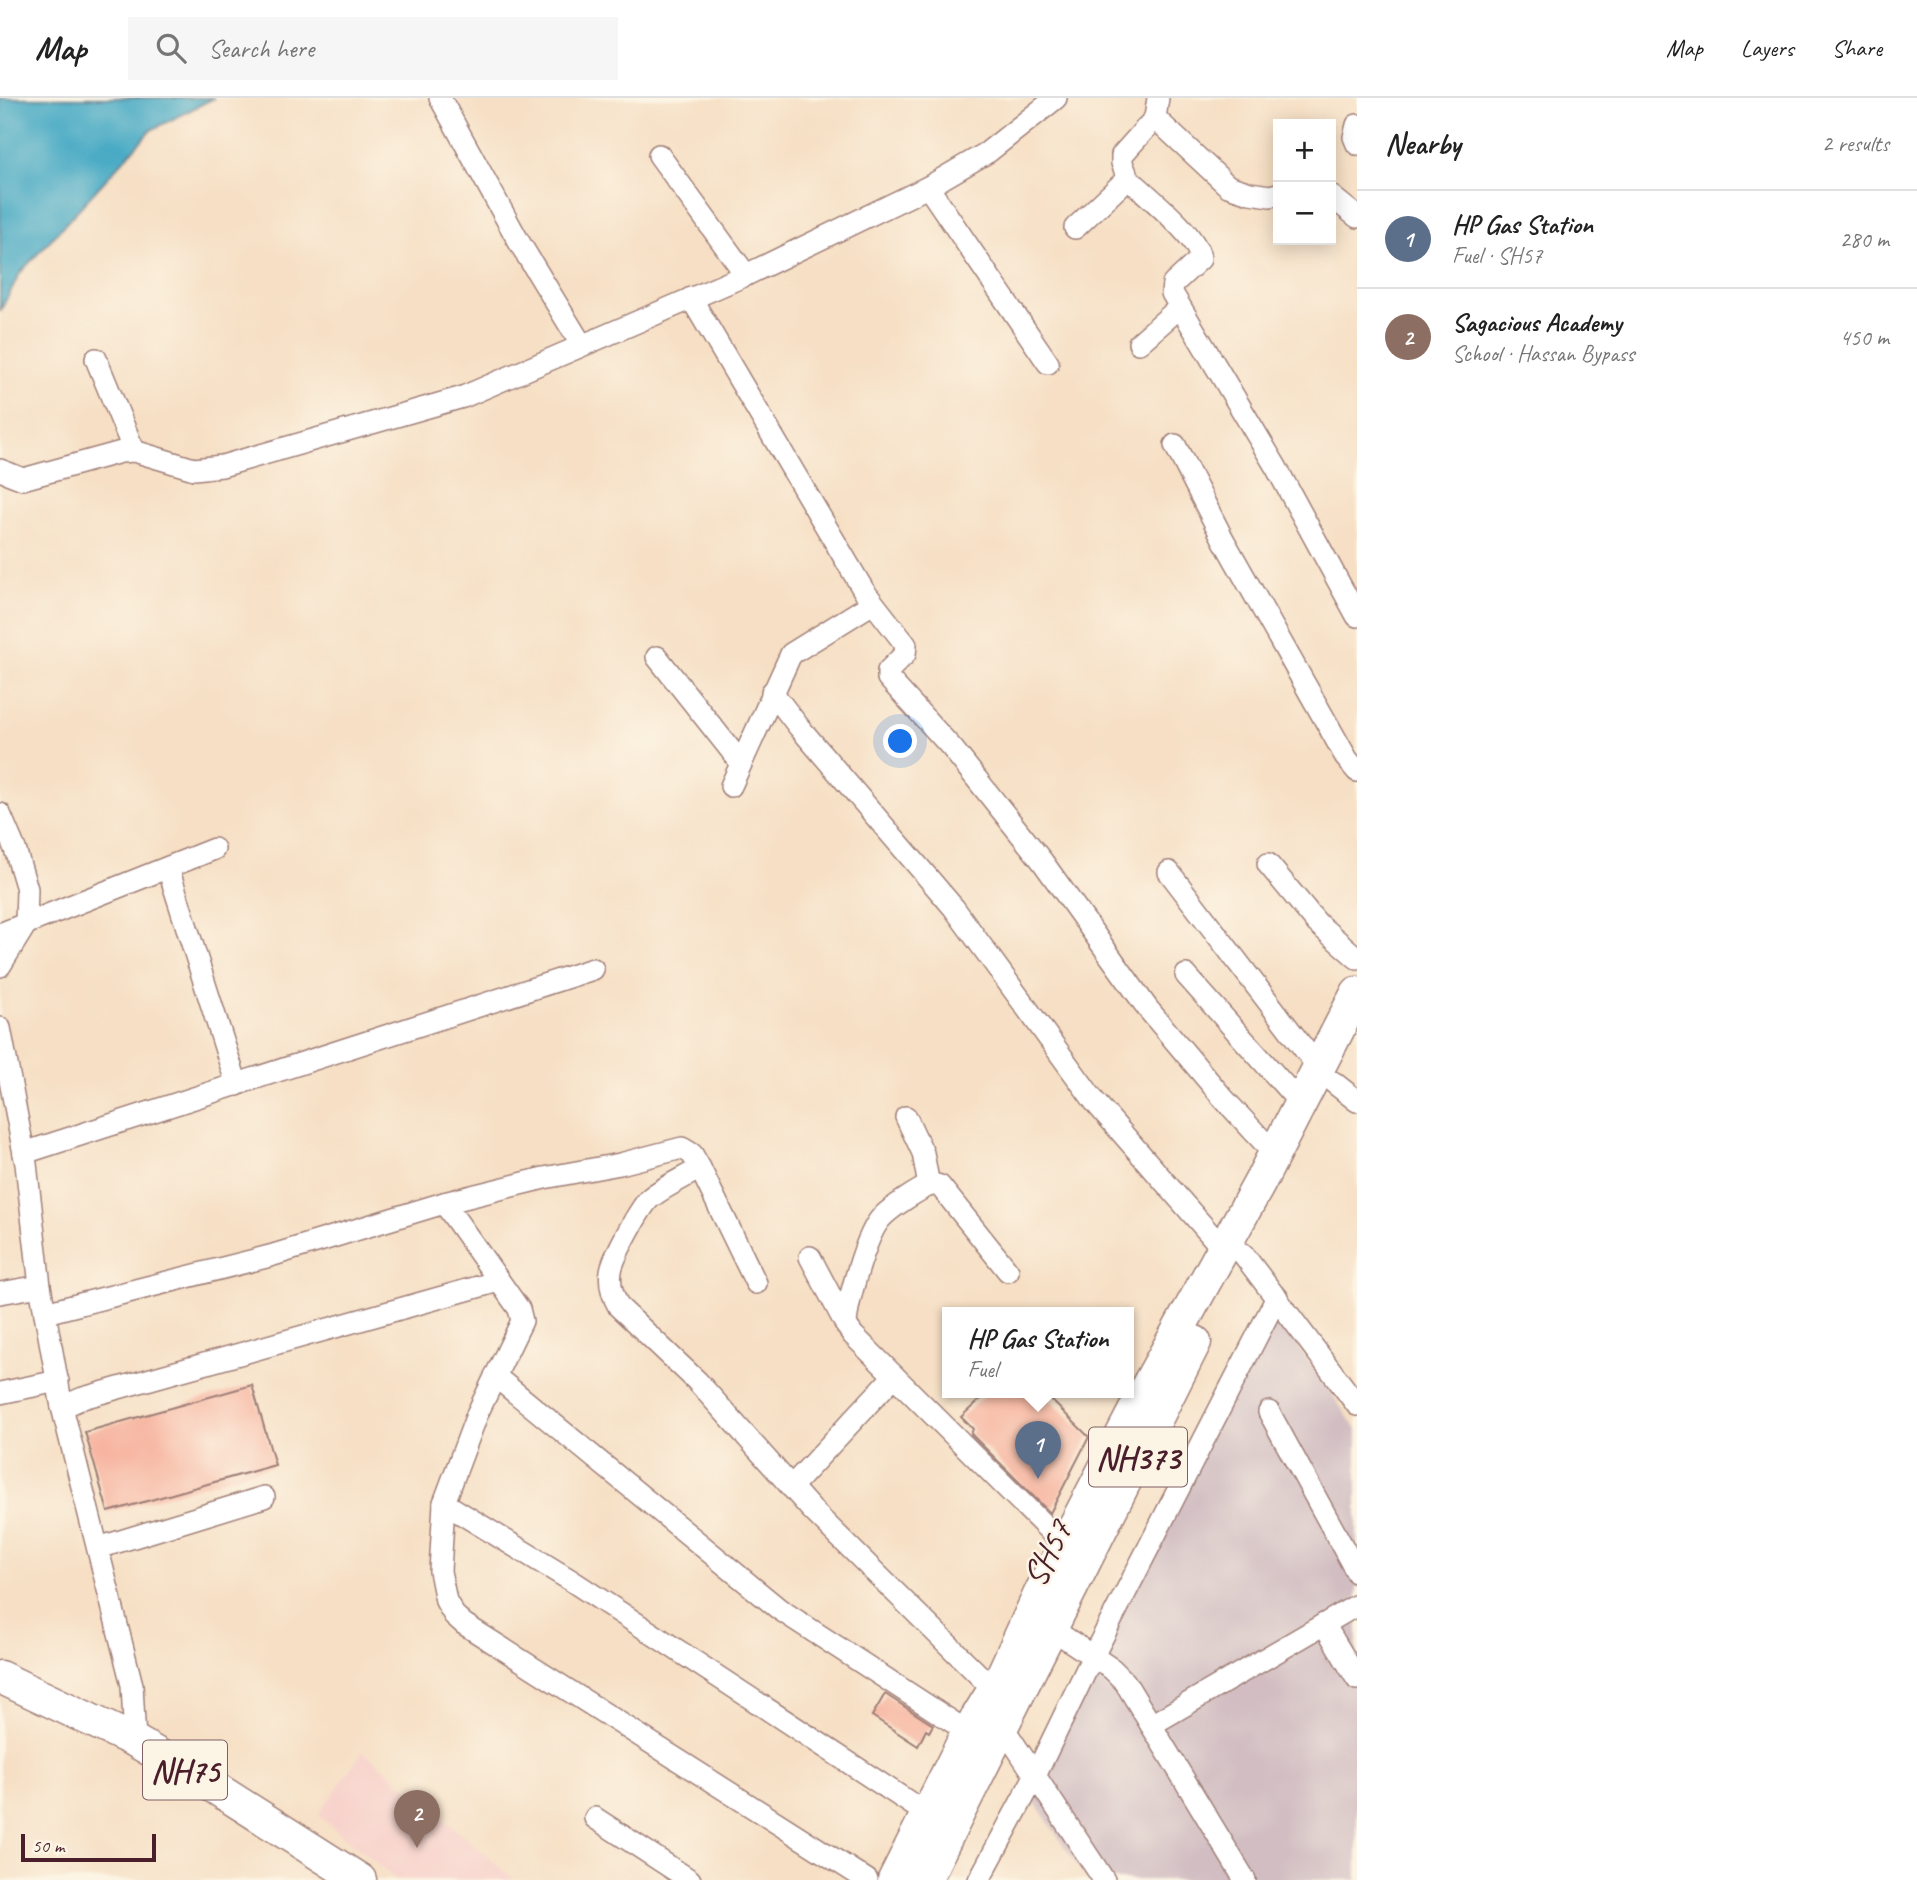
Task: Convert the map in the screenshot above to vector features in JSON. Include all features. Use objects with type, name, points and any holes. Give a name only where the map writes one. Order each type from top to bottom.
[{"type":"highway","name":"NH373","points":[[894,1880],[968,1732],[994,1690],[1053,1607],[1065,1546],[1144,1392],[1233,1251],[1273,1152],[1300,1103],[1336,1083],[1357,993]]},
{"type":"highway","name":"SH57","points":[[925,1880],[1003,1727],[1053,1607],[1213,1306],[1233,1251],[1336,1083],[1357,1038]]},
{"type":"highway","name":"NH75","points":[[0,1677],[135,1741],[217,1789],[360,1880]]},
{"type":"street","points":[[439,98],[519,243],[581,344]]},
{"type":"street","points":[[0,470],[23,479],[121,452],[134,451],[194,469],[222,466],[463,397],[746,275],[928,187],[988,152],[1056,98]]},
{"type":"street","points":[[1273,195],[1250,193],[1228,186],[1157,108],[1122,155],[1128,178],[1182,227],[1200,252],[1200,259],[1172,284],[1172,293],[1276,467],[1357,616]]},
{"type":"street","points":[[1357,125],[1354,137],[1357,144]]},
{"type":"street","points":[[659,155],[746,275]]},
{"type":"street","points":[[1075,228],[1128,178]]},
{"type":"street","points":[[928,187],[1048,363]]},
{"type":"street","points":[[1336,200],[1357,217]]},
{"type":"street","points":[[691,298],[864,591],[907,649],[888,671],[891,682],[952,748],[1042,861],[1148,1009],[1223,1098],[1273,1152]]},
{"type":"street","points":[[1139,343],[1180,307]]},
{"type":"street","points":[[96,359],[134,451]]},
{"type":"street","points":[[1175,445],[1223,539],[1347,759],[1357,771]]},
{"type":"street","points":[[731,786],[790,654],[873,603]]},
{"type":"street","points":[[657,657],[741,763]]},
{"type":"street","points":[[772,692],[954,908],[1095,1102],[1277,1297],[1357,1405]]},
{"type":"street","points":[[0,814],[6,842],[27,889],[26,924],[0,966]]},
{"type":"street","points":[[0,934],[214,849]]},
{"type":"street","points":[[1268,864],[1318,923],[1357,958]]},
{"type":"street","points":[[168,868],[237,1084]]},
{"type":"street","points":[[1169,872],[1336,1083]]},
{"type":"street","points":[[24,1153],[593,970]]},
{"type":"street","points":[[1186,975],[1300,1103]]},
{"type":"street","points":[[0,1028],[4,1068],[24,1153],[40,1286],[62,1407],[132,1685],[135,1741]]},
{"type":"street","points":[[906,1117],[923,1153],[929,1186]]},
{"type":"street","points":[[45,1313],[270,1256],[443,1203],[682,1148],[692,1154],[700,1168],[756,1283]]},
{"type":"street","points":[[700,1168],[650,1199],[635,1219],[611,1268],[610,1286],[619,1307],[697,1381],[820,1519],[994,1690]]},
{"type":"street","points":[[846,1325],[847,1312],[864,1252],[880,1218],[929,1186],[940,1186],[1007,1271]]},
{"type":"street","points":[[443,1203],[519,1309],[522,1321],[478,1412],[444,1503],[440,1571],[446,1601],[454,1615],[476,1632],[867,1880]]},
{"type":"street","points":[[810,1257],[846,1325],[1065,1546]]},
{"type":"street","points":[[62,1407],[83,1398],[499,1281]]},
{"type":"street","points":[[0,1293],[40,1286]]},
{"type":"street","points":[[979,1880],[1035,1776],[1093,1656],[1277,1297]]},
{"type":"street","points":[[495,1376],[779,1609],[968,1732]]},
{"type":"street","points":[[791,1487],[894,1376]]},
{"type":"street","points":[[0,1393],[58,1381]]},
{"type":"street","points":[[1269,1412],[1357,1573]]},
{"type":"street","points":[[98,1548],[264,1497]]},
{"type":"street","points":[[444,1503],[572,1581],[928,1814]]},
{"type":"street","points":[[1151,1725],[1357,1605]]},
{"type":"street","points":[[1053,1607],[1093,1656],[1125,1682],[1245,1880]]},
{"type":"street","points":[[1324,1624],[1357,1679]]},
{"type":"street","points":[[1003,1727],[1104,1880]]},
{"type":"street","points":[[595,1818],[690,1880]]},
{"type":"shaded area","points":[[1267,1302],[1357,1430],[1357,1880],[1087,1880],[1028,1792]]},
{"type":"shaded area","points":[[363,1751],[515,1880],[397,1880],[318,1815]]},
{"type":"water","points":[[0,98],[214,98],[151,130],[20,273],[0,311]]},
{"type":"building","points":[[252,1385],[275,1465],[108,1512],[85,1432]]},
{"type":"building","points":[[982,1398],[1049,1398],[1089,1437],[1050,1513],[971,1434],[973,1429],[961,1417]]},
{"type":"building","points":[[885,1694],[933,1725],[929,1732],[926,1730],[918,1746],[872,1716]]},
{"type":"place","name":"HP Gas Station","points":[[1038,1479]]},
{"type":"place","name":"Sagacious Academy","points":[[417,1848]]}]
